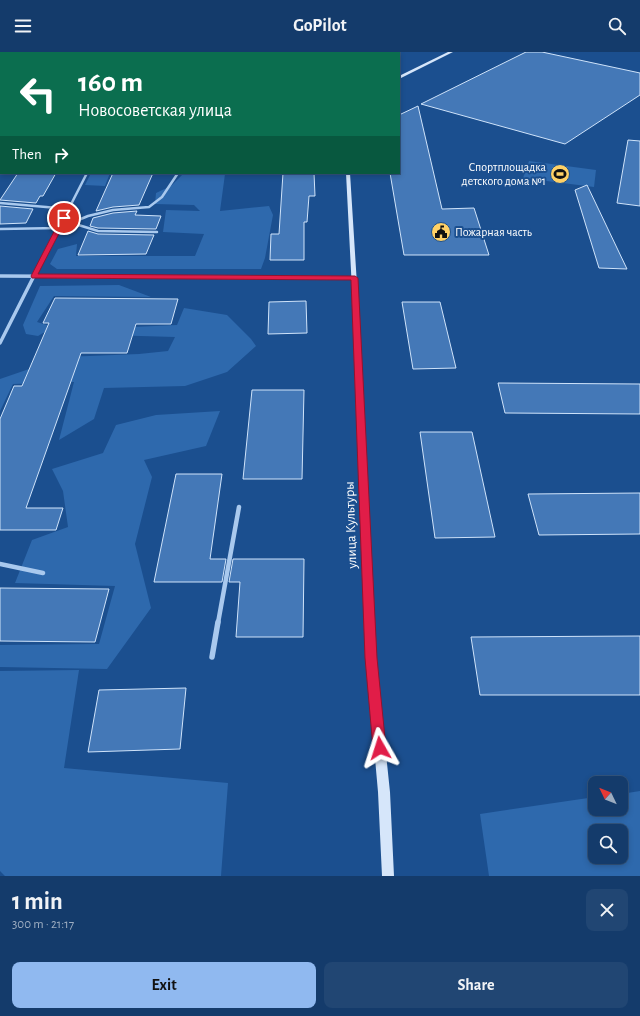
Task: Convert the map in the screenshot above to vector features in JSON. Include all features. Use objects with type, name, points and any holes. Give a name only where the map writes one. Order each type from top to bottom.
[{"type":"main road","points":[[400,78],[451,52]]},
{"type":"main road","name":"улица Культуры","points":[[348,174],[355,278],[371,658],[384,792],[388,876]]},
{"type":"street","points":[[0,343],[86,174]]},
{"type":"street","points":[[0,230],[59,228],[88,216],[113,210],[149,206],[162,197],[177,174]]},
{"type":"street","points":[[0,203],[69,209]]},
{"type":"street","points":[[71,223],[98,232],[157,232]]},
{"type":"street","points":[[0,276],[355,278]]},
{"type":"street","points":[[0,330],[7,330]]},
{"type":"street","points":[[212,657],[239,507]]},
{"type":"street","points":[[0,564],[43,573]]},
{"type":"shaded area","name":"Спортплощадка детского дома №1","points":[[529,161],[596,170],[594,187],[523,178]]},
{"type":"shaded area","points":[[90,174],[110,174],[105,186],[85,185]]},
{"type":"shaded area","points":[[183,174],[225,174],[220,211],[269,206],[273,215],[265,258],[261,269],[57,269],[50,264],[58,249],[77,244],[76,256],[195,256],[204,234],[163,232],[166,210],[200,211],[194,205],[155,204],[156,193],[171,186]]},
{"type":"shaded area","points":[[119,285],[151,297],[54,296],[37,322],[50,326],[48,330],[38,336],[26,334],[23,325],[40,286]]},
{"type":"shaded area","points":[[184,308],[227,315],[256,346],[227,372],[185,386],[104,388],[94,419],[59,440],[74,382],[13,384],[0,411],[0,379],[64,357],[139,354],[168,351],[175,337],[106,335],[110,328],[177,325]]},
{"type":"shaded area","points":[[220,411],[206,446],[144,460],[152,477],[135,544],[151,608],[107,669],[0,667],[0,645],[99,644],[115,586],[15,583],[32,540],[68,527],[63,491],[52,469],[103,453],[116,425],[156,415]]},
{"type":"shaded area","points":[[79,670],[64,768],[228,783],[221,876],[5,876],[0,871],[0,671]]},
{"type":"shaded area","points":[[640,791],[640,876],[489,876],[480,814],[588,798],[588,816],[628,816],[628,793]]},
{"type":"building","points":[[526,52],[542,52],[640,73],[640,95],[565,144],[421,104]]},
{"type":"building","points":[[418,106],[442,209],[474,208],[489,255],[404,255],[390,174],[400,174],[400,115]]},
{"type":"building","points":[[628,140],[640,141],[640,206],[617,203]]},
{"type":"building","points":[[17,174],[55,174],[43,196],[40,196],[36,203],[0,200]]},
{"type":"building","points":[[113,174],[153,174],[139,205],[113,207],[96,211]]},
{"type":"building","points":[[283,174],[314,174],[315,196],[309,196],[307,222],[304,222],[304,260],[270,260],[271,234],[279,234]]},
{"type":"building","points":[[587,185],[627,269],[599,268],[575,190]]},
{"type":"building","points":[[0,206],[33,209],[26,223],[0,224]]},
{"type":"building","points":[[137,211],[135,215],[161,216],[156,229],[98,228],[90,226],[93,218],[113,213]]},
{"type":"building","points":[[88,231],[98,234],[154,235],[146,254],[78,255]]},
{"type":"building","points":[[55,298],[178,299],[171,324],[136,324],[127,353],[81,353],[26,508],[63,508],[56,530],[0,530],[0,419],[14,386],[22,386],[49,323],[43,323]]},
{"type":"building","points":[[306,301],[307,333],[268,334],[269,302]]},
{"type":"building","points":[[402,302],[440,302],[456,368],[413,369]]},
{"type":"building","points":[[498,383],[640,384],[640,414],[505,413]]},
{"type":"building","points":[[252,390],[304,390],[302,479],[243,479]]},
{"type":"building","points":[[420,432],[472,432],[495,537],[435,538]]},
{"type":"building","points":[[176,474],[222,474],[210,559],[226,559],[222,582],[154,582]]},
{"type":"building","points":[[640,493],[640,534],[539,535],[528,494]]},
{"type":"building","points":[[233,559],[304,559],[303,637],[236,637],[240,582],[229,582]]},
{"type":"building","points":[[0,588],[109,589],[95,642],[0,641]]},
{"type":"building","points":[[640,636],[640,695],[480,695],[471,637]]},
{"type":"building","points":[[186,688],[180,749],[88,752],[99,690]]},
{"type":"place","name":"Спортплощадка детского дома №1","points":[[560,174]]},
{"type":"place","name":"Пожарная часть","points":[[441,232]]},
{"type":"route","points":[[64,218],[34,276],[355,278],[371,658],[380,748]]}]
